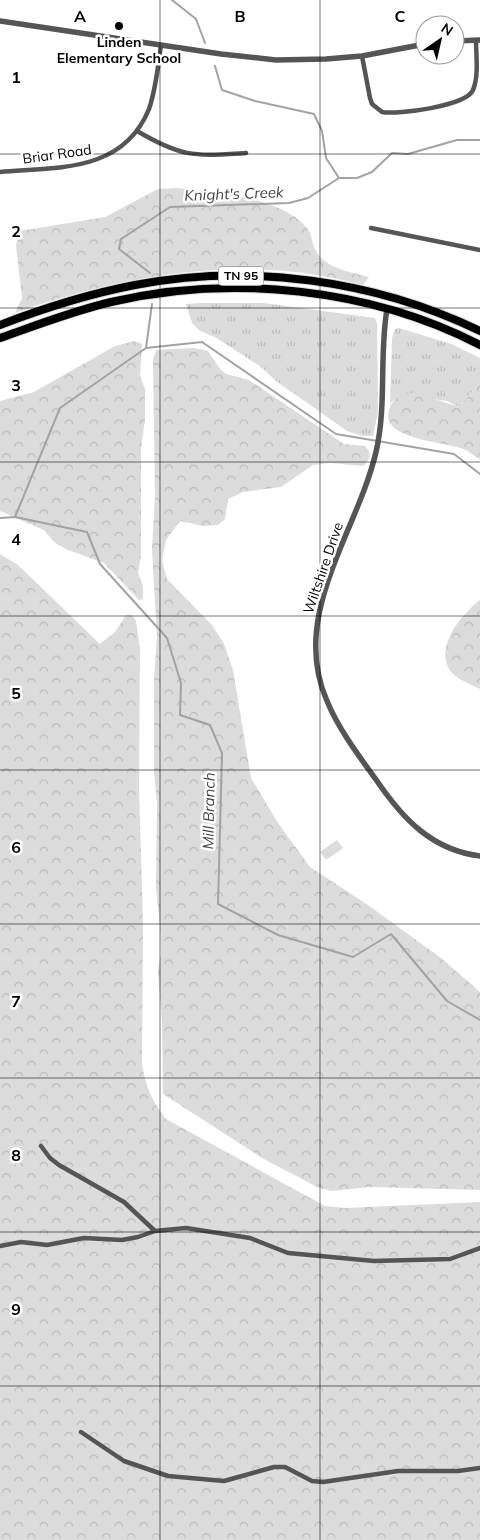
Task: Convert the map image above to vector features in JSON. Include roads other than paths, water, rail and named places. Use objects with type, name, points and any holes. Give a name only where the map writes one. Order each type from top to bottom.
[{"type":"highway","name":"TN 95","points":[[0,325],[76,298],[137,284],[198,277],[264,277],[351,287],[390,297],[447,316],[480,331]]},
{"type":"highway","points":[[263,289],[264,277]]},
{"type":"highway","name":"TN 95","points":[[0,338],[58,317],[124,300],[198,290],[263,289],[341,298],[387,309],[437,326],[480,345]]},
{"type":"highway","points":[[387,309],[390,297]]},
{"type":"street","points":[[0,21],[276,60],[362,56],[415,46]]},
{"type":"street","points":[[362,56],[372,104],[382,112],[406,112],[450,103],[469,96],[473,91],[476,77],[478,40],[465,41]]},
{"type":"street","name":"Briar Road","points":[[0,172],[72,166],[95,162],[117,149],[137,131],[149,109],[161,45]]},
{"type":"street","points":[[137,131],[164,147],[186,154],[246,153]]},
{"type":"street","points":[[371,228],[480,250]]},
{"type":"street","name":"Wiltshire Drive","points":[[387,309],[384,324],[383,400],[377,449],[320,608],[316,651],[323,691],[348,738],[403,816],[417,830],[442,846],[480,856]]},
{"type":"street","points":[[41,1146],[50,1158],[59,1165],[133,1208],[155,1230]]},
{"type":"street","points":[[0,1246],[21,1242],[47,1245],[84,1238],[122,1240],[138,1237],[155,1230],[186,1228],[250,1238],[288,1253],[374,1261],[450,1259],[480,1248]]},
{"type":"street","points":[[81,1432],[124,1461],[168,1476],[224,1481],[274,1467],[285,1467],[312,1481],[323,1482],[398,1470],[458,1471],[480,1468]]},
{"type":"waterway","points":[[172,0],[196,19],[205,43]]},
{"type":"waterway","points":[[215,66],[222,90],[255,101],[314,114],[322,131],[326,158],[339,178]]},
{"type":"waterway","name":"Knight's Creek","points":[[150,273],[119,249],[121,239],[170,207],[289,203],[308,198],[339,178],[357,178],[372,172],[392,153],[408,154],[457,140],[480,140]]},
{"type":"waterway","name":"Knight's Creek","points":[[146,348],[152,304]]},
{"type":"waterway","points":[[15,517],[60,408],[146,348],[202,342],[336,434],[454,454],[480,474]]},
{"type":"waterway","name":"Mill Branch","points":[[0,518],[15,517],[87,532],[100,564],[167,638],[181,683],[180,715],[210,725],[222,753],[218,904],[278,935],[353,957],[391,934],[447,1001],[480,1020]]},
{"type":"place","name":"Linden Elementary School","points":[[119,26]]}]
